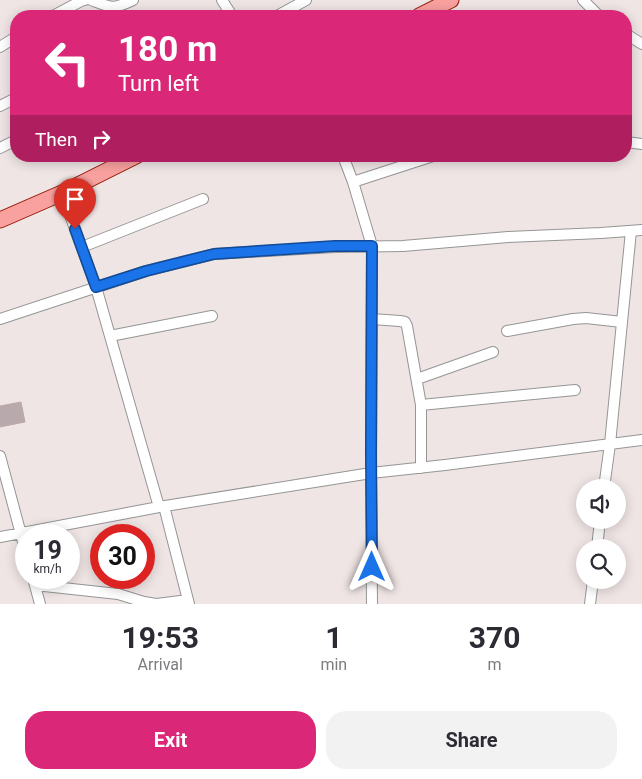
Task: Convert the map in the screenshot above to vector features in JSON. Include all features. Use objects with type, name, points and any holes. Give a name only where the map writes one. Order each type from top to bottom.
[{"type":"main road","points":[[431,10],[451,0]]},
{"type":"main road","points":[[0,220],[62,193],[124,162]]},
{"type":"street","points":[[64,10],[85,0]]},
{"type":"street","points":[[91,0],[114,8],[133,0]]},
{"type":"street","points":[[288,10],[306,0]]},
{"type":"street","points":[[583,0],[594,10]]},
{"type":"street","points":[[345,162],[372,246],[372,604]]},
{"type":"street","points":[[353,182],[415,162]]},
{"type":"street","points":[[62,193],[96,287],[188,602],[157,604],[118,594],[80,588]]},
{"type":"street","points":[[82,247],[203,198]]},
{"type":"street","points":[[0,319],[146,271],[214,254],[335,246],[403,246],[508,236],[637,230],[622,322],[605,479]]},
{"type":"street","points":[[110,336],[212,316]]},
{"type":"street","points":[[507,331],[573,318],[622,322]]},
{"type":"street","points":[[372,319],[405,322],[407,326],[421,405],[421,468]]},
{"type":"street","points":[[417,379],[493,352]]},
{"type":"street","points":[[421,405],[575,390]]},
{"type":"street","points":[[68,524],[161,506],[371,474],[642,440]]},
{"type":"street","points":[[0,456],[19,524]]},
{"type":"street","points":[[0,537],[15,534]]},
{"type":"street","points":[[36,589],[40,604]]},
{"type":"street","points":[[590,604],[591,589]]},
{"type":"building","points":[[21,402],[25,422],[0,427],[0,406]]},
{"type":"route","points":[[75,229],[96,287],[146,271],[214,254],[335,246],[372,246],[372,567]]}]
